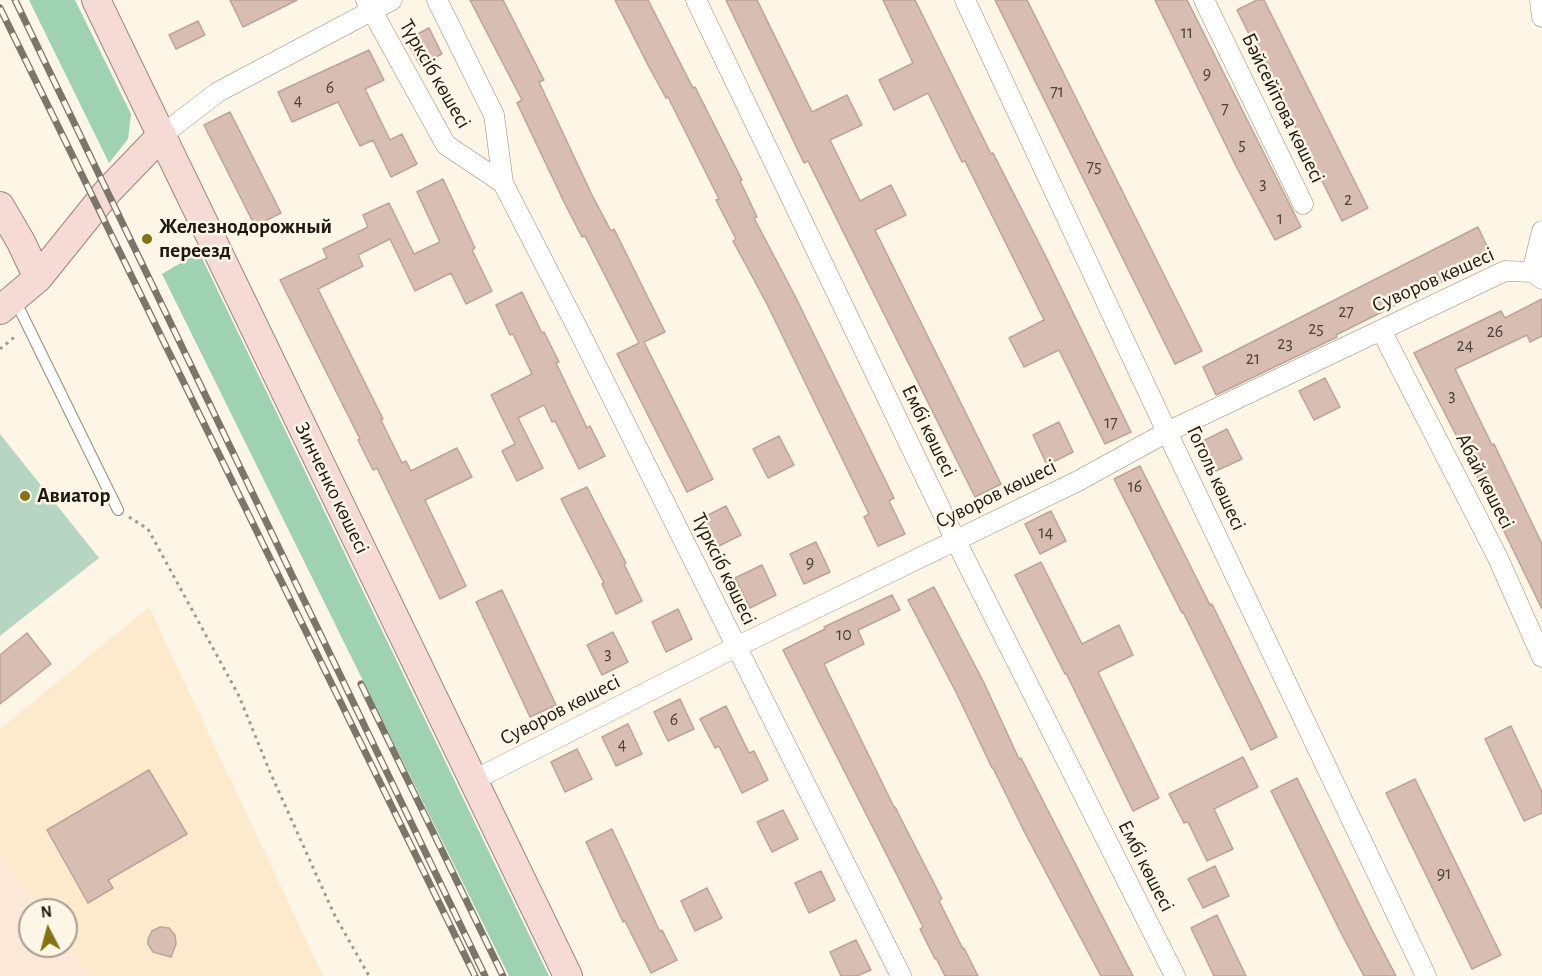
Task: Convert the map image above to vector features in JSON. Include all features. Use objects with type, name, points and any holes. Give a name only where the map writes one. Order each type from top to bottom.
[{"type":"main road","name":"Зинченко көшесі","points":[[96,0],[568,976]]},
{"type":"main road","points":[[7,304],[38,279],[108,191],[162,135]]},
{"type":"main road","points":[[0,206],[21,242],[38,279]]},
{"type":"street","points":[[162,135],[218,92],[369,5],[392,0]]},
{"type":"street","name":"Түрксіб көшесі","points":[[437,0],[494,115],[503,183],[582,335],[901,976]]},
{"type":"street","name":"Ембі көшесі","points":[[696,0],[956,541],[1174,976]]},
{"type":"street","name":"Гоголь көшесі","points":[[964,0],[1426,976]]},
{"type":"street","name":"Бәйсейітова көшесі","points":[[1204,0],[1303,204]]},
{"type":"street","points":[[1540,0],[1542,17]]},
{"type":"street","name":"Түрксіб көшесі","points":[[369,5],[446,145],[503,183]]},
{"type":"street","points":[[1537,276],[1542,231]]},
{"type":"street","name":"Суворов көшесі","points":[[474,780],[736,647],[1078,481],[1167,432],[1505,271],[1537,276]]},
{"type":"street","name":"Абай көшесі","points":[[1381,330],[1497,556],[1542,657]]},
{"type":"lane","points":[[7,304],[28,326],[118,510]]},
{"type":"path","points":[[0,349],[28,326]]},
{"type":"path","points":[[118,510],[148,529],[239,696],[270,772],[334,914],[369,976]]},
{"type":"shaded area","points":[[149,607],[323,976],[88,976],[75,958],[78,958],[78,898],[30,898],[0,857],[0,729]]},
{"type":"shaded area","points":[[0,857],[30,898],[18,898],[18,958],[75,958],[88,976],[0,976]]},
{"type":"green space","points":[[29,0],[75,0],[131,114],[128,139],[109,163]]},
{"type":"green space","points":[[199,252],[549,976],[509,976],[162,274]]},
{"type":"green space","name":"Авиатор","points":[[0,434],[99,558],[0,636]]},
{"type":"building","points":[[230,0],[297,0],[243,27]]},
{"type":"building","points":[[470,0],[503,0],[544,80],[539,82],[592,195],[611,231],[614,229],[665,332],[644,342],[713,479],[687,492],[617,354],[639,343],[585,236],[582,237],[564,202],[517,103],[522,100]]},
{"type":"building","points":[[615,0],[648,0],[742,180],[740,181],[757,217],[754,218],[894,498],[889,501],[905,534],[878,546],[864,517],[869,514],[767,304],[733,241],[736,239],[716,200],[719,199],[668,97],[666,98],[649,67]]},
{"type":"building","points":[[726,0],[757,0],[812,112],[847,95],[862,125],[830,140],[860,201],[891,185],[906,215],[875,230],[1001,484],[975,497],[808,161],[804,163]]},
{"type":"building","points":[[883,0],[915,0],[991,154],[993,153],[1047,259],[1131,432],[1105,444],[1059,350],[1024,367],[1009,338],[1044,320],[965,161],[962,162],[928,93],[894,110],[879,80],[913,63]]},
{"type":"building","points":[[995,0],[1027,0],[1202,351],[1175,364]]},
{"type":"building","points":[[1155,0],[1187,0],[1301,227],[1275,240]]},
{"type":"building","points":[[1257,0],[1264,0],[1368,208],[1342,221],[1237,10]]},
{"type":"building","points":[[198,21],[205,35],[176,49],[169,35]]},
{"type":"building","points":[[429,28],[442,54],[420,65],[406,40]]},
{"type":"building","points":[[369,50],[384,80],[365,89],[390,140],[402,134],[417,164],[391,177],[373,140],[360,146],[338,102],[292,122],[278,92]]},
{"type":"building","points":[[230,112],[281,213],[255,226],[204,125]]},
{"type":"building","points":[[443,179],[475,248],[472,250],[492,291],[466,304],[451,273],[415,291],[390,239],[358,255],[363,266],[318,289],[383,419],[381,420],[402,463],[406,461],[411,471],[457,448],[472,477],[425,500],[466,586],[440,599],[377,468],[373,470],[358,440],[360,439],[280,280],[327,258],[323,249],[368,227],[363,215],[389,203],[414,254],[440,242],[417,192]]},
{"type":"building","points":[[1478,227],[1492,257],[1336,335],[1337,337],[1216,395],[1203,367]]},
{"type":"building","points":[[522,292],[559,362],[556,363],[587,428],[590,426],[605,456],[579,469],[555,421],[552,422],[544,405],[518,418],[543,468],[517,481],[502,451],[515,444],[491,395],[532,374],[496,305]]},
{"type":"building","points":[[1542,299],[1542,336],[1530,342],[1527,335],[1455,369],[1542,544],[1542,609],[1414,353],[1501,311],[1505,318]]},
{"type":"building","points":[[1325,378],[1340,407],[1314,420],[1299,391]]},
{"type":"building","points":[[1059,422],[1073,452],[1047,465],[1033,435]]},
{"type":"building","points":[[1227,429],[1242,459],[1216,471],[1201,442]]},
{"type":"building","points":[[779,436],[794,465],[768,478],[753,449]]},
{"type":"building","points":[[1140,466],[1210,605],[1212,604],[1277,737],[1251,750],[1114,479]]},
{"type":"building","points":[[587,487],[626,563],[624,564],[642,601],[616,614],[602,584],[604,583],[561,499]]},
{"type":"building","points":[[726,506],[741,535],[715,548],[700,519]]},
{"type":"building","points":[[1051,511],[1066,541],[1040,554],[1025,524]]},
{"type":"building","points":[[816,542],[830,572],[804,584],[790,554]]},
{"type":"building","points":[[1041,562],[1082,644],[1119,625],[1133,655],[1098,672],[1159,798],[1133,811],[1015,575]]},
{"type":"building","points":[[762,565],[776,595],[750,608],[735,578]]},
{"type":"building","points":[[934,587],[984,683],[1019,759],[1021,758],[1133,976],[1101,976],[1025,833],[908,600]]},
{"type":"building","points":[[502,590],[556,705],[530,717],[476,602]]},
{"type":"building","points":[[892,595],[900,610],[858,630],[864,644],[824,664],[978,976],[945,976],[920,929],[923,927],[783,650],[825,629],[824,627]]},
{"type":"building","points":[[678,609],[692,639],[666,652],[652,622]]},
{"type":"building","points":[[613,632],[628,662],[602,675],[587,645]]},
{"type":"building","points":[[27,633],[51,664],[0,704],[0,655]]},
{"type":"building","points":[[680,699],[694,729],[668,741],[654,712]]},
{"type":"building","points":[[726,706],[749,753],[754,751],[768,780],[742,793],[719,746],[715,748],[700,719]]},
{"type":"building","points":[[628,724],[642,754],[616,766],[602,737]]},
{"type":"building","points":[[1511,726],[1542,792],[1542,813],[1524,821],[1485,739]]},
{"type":"building","points":[[577,749],[592,779],[565,792],[551,762]]},
{"type":"building","points":[[1243,757],[1258,787],[1214,809],[1233,849],[1207,861],[1188,822],[1184,823],[1169,794]]},
{"type":"building","points":[[149,770],[187,834],[108,880],[113,888],[88,903],[47,830]]},
{"type":"building","points":[[1297,778],[1396,976],[1364,976],[1341,933],[1271,791]]},
{"type":"building","points":[[1415,779],[1501,955],[1472,969],[1386,793]]},
{"type":"building","points":[[783,810],[798,839],[772,852],[757,822]]},
{"type":"building","points":[[612,829],[660,932],[662,930],[677,960],[651,973],[625,921],[623,922],[586,842]]},
{"type":"building","points":[[1215,866],[1229,896],[1203,908],[1188,879]]},
{"type":"building","points":[[821,871],[835,900],[809,913],[795,883]]},
{"type":"building","points":[[707,888],[722,918],[695,931],[681,901]]},
{"type":"building","points":[[1217,915],[1246,976],[1214,976],[1191,928]]},
{"type":"building","points":[[160,927],[169,928],[175,935],[176,944],[171,957],[153,952],[148,944],[152,931]]},
{"type":"building","points":[[856,940],[871,970],[857,976],[841,976],[830,952]]},
{"type":"railway","points":[[15,0],[485,976]]},
{"type":"railway","points":[[0,8],[475,976]]},
{"type":"railway","points":[[361,684],[503,976]]},
{"type":"place","name":"Железнодорожный переезд","points":[[147,239]]},
{"type":"place","name":"Авиатор","points":[[25,496]]}]
